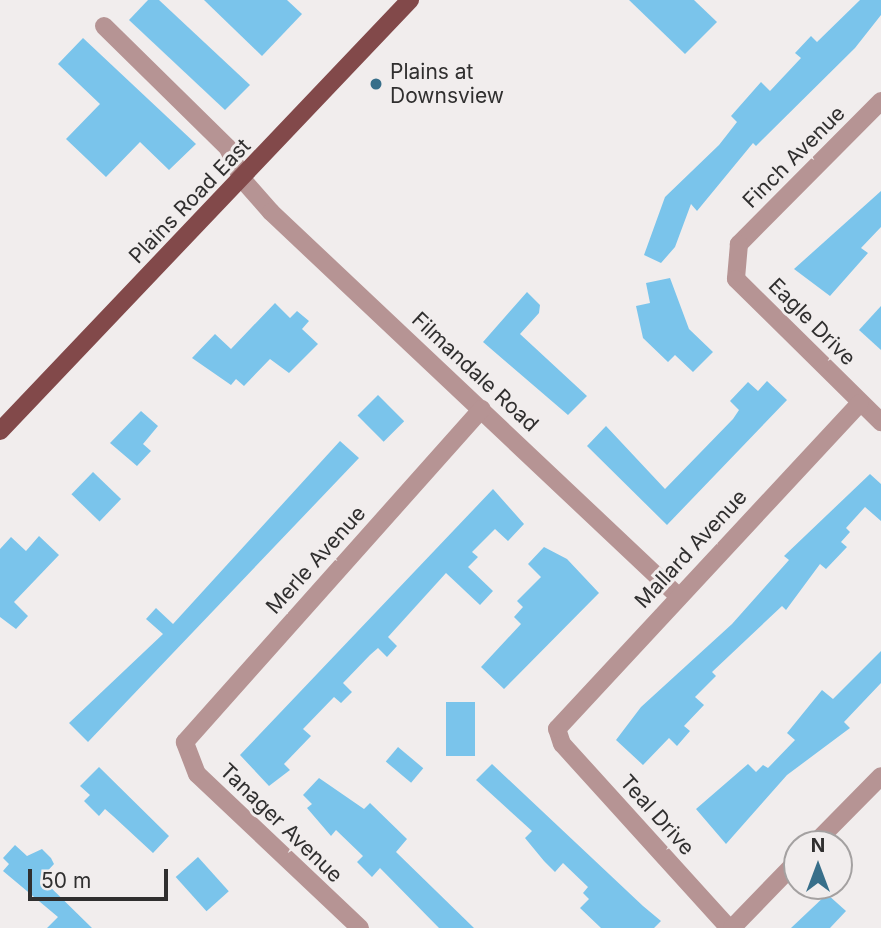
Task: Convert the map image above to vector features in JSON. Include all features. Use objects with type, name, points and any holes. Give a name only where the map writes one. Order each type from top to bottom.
[{"type":"main road","name":"Plains Road East","points":[[0,431],[242,180],[410,0]]},
{"type":"street","points":[[104,26],[228,148],[242,180]]},
{"type":"street","name":"Finch Avenue","points":[[739,244],[881,101]]},
{"type":"street","name":"Filmandale Road","points":[[242,180],[678,596]]},
{"type":"street","name":"Eagle Drive","points":[[739,244],[736,279],[881,422]]},
{"type":"street","name":"Mallard Avenue","points":[[556,729],[860,403]]},
{"type":"street","name":"Merle Avenue","points":[[185,742],[482,409]]},
{"type":"street","name":"Teal Drive","points":[[556,729],[562,744],[731,928]]},
{"type":"street","name":"Tanager Avenue","points":[[185,742],[197,774],[360,928]]},
{"type":"street","points":[[828,830],[881,776]]},
{"type":"street","points":[[731,928],[783,876]]},
{"type":"building","points":[[148,0],[159,0],[250,85],[225,110],[129,20]]},
{"type":"building","points":[[204,0],[287,0],[302,14],[262,56]]},
{"type":"building","points":[[629,0],[694,0],[717,22],[685,54]]},
{"type":"building","points":[[860,0],[881,0],[881,15],[855,48],[756,146],[753,143],[697,211],[691,204],[675,247],[661,263],[644,255],[665,197],[719,145],[737,122],[731,116],[761,82],[770,91],[801,58],[795,53],[811,36],[817,42]]},
{"type":"building","points":[[83,38],[196,144],[169,170],[140,142],[106,177],[66,139],[100,104],[58,64]]},
{"type":"building","points":[[881,191],[881,227],[861,248],[868,253],[830,296],[794,269]]},
{"type":"building","points":[[670,278],[689,329],[713,352],[693,372],[675,355],[668,362],[643,338],[636,306],[650,303],[646,283]]},
{"type":"building","points":[[527,292],[540,305],[539,313],[520,334],[587,396],[568,415],[483,342]]},
{"type":"building","points":[[275,303],[290,318],[297,311],[309,321],[302,329],[318,344],[289,373],[270,359],[244,386],[236,379],[231,385],[192,358],[215,334],[231,349]]},
{"type":"building","points":[[881,306],[881,350],[859,330]]},
{"type":"building","points":[[767,381],[787,400],[667,525],[587,446],[606,426],[665,489],[733,419],[739,410],[730,401],[748,382],[758,391]]},
{"type":"building","points":[[378,395],[404,421],[384,442],[357,416]]},
{"type":"building","points":[[141,411],[158,426],[143,444],[151,451],[137,466],[110,443]]},
{"type":"building","points":[[340,441],[359,458],[88,742],[69,723],[163,634],[146,619],[156,608],[173,624]]},
{"type":"building","points":[[93,472],[121,499],[100,521],[71,494]]},
{"type":"building","points":[[870,474],[881,484],[881,521],[865,507],[846,528],[850,532],[841,542],[847,547],[826,569],[820,564],[786,610],[782,606],[712,672],[716,676],[695,697],[704,705],[684,726],[690,731],[677,746],[669,738],[643,765],[616,740],[641,707],[732,624],[789,560],[784,556]]},
{"type":"building","points":[[493,489],[524,524],[508,541],[495,529],[472,552],[478,557],[468,567],[493,591],[480,605],[446,573],[388,637],[397,646],[387,657],[378,648],[343,683],[352,692],[341,703],[334,697],[303,729],[311,736],[284,764],[290,770],[269,786],[240,755]]},
{"type":"building","points":[[39,536],[59,555],[14,602],[28,616],[16,629],[0,617],[0,549],[11,537],[26,551]]},
{"type":"building","points":[[544,547],[567,559],[599,593],[504,689],[481,667],[521,624],[514,617],[523,607],[517,601],[541,577],[528,564]]},
{"type":"building","points":[[881,651],[881,683],[844,722],[850,728],[787,775],[726,844],[696,809],[748,764],[756,772],[763,765],[768,768],[795,740],[787,733],[822,690],[833,699]]},
{"type":"building","points":[[446,702],[475,702],[475,756],[446,756]]},
{"type":"building","points":[[398,747],[423,768],[411,783],[386,762]]},
{"type":"building","points":[[492,764],[661,921],[654,928],[601,928],[580,908],[589,899],[583,893],[588,887],[563,863],[555,872],[525,838],[532,831],[476,780]]},
{"type":"building","points":[[99,767],[169,836],[153,853],[105,809],[99,816],[84,801],[90,795],[80,786]]},
{"type":"building","points":[[319,778],[364,809],[370,803],[407,839],[396,852],[474,928],[439,928],[380,868],[372,877],[357,862],[363,856],[336,830],[331,836],[307,808],[312,804],[303,795]]},
{"type":"building","points":[[15,845],[27,856],[42,849],[51,858],[54,864],[41,878],[92,928],[47,928],[58,917],[3,871],[9,864],[3,858]]},
{"type":"building","points":[[198,857],[229,891],[206,911],[176,877]]},
{"type":"building","points":[[821,900],[834,900],[846,911],[830,928],[791,928]]},
{"type":"place","name":"Plains at Downsview","points":[[376,84]]}]
